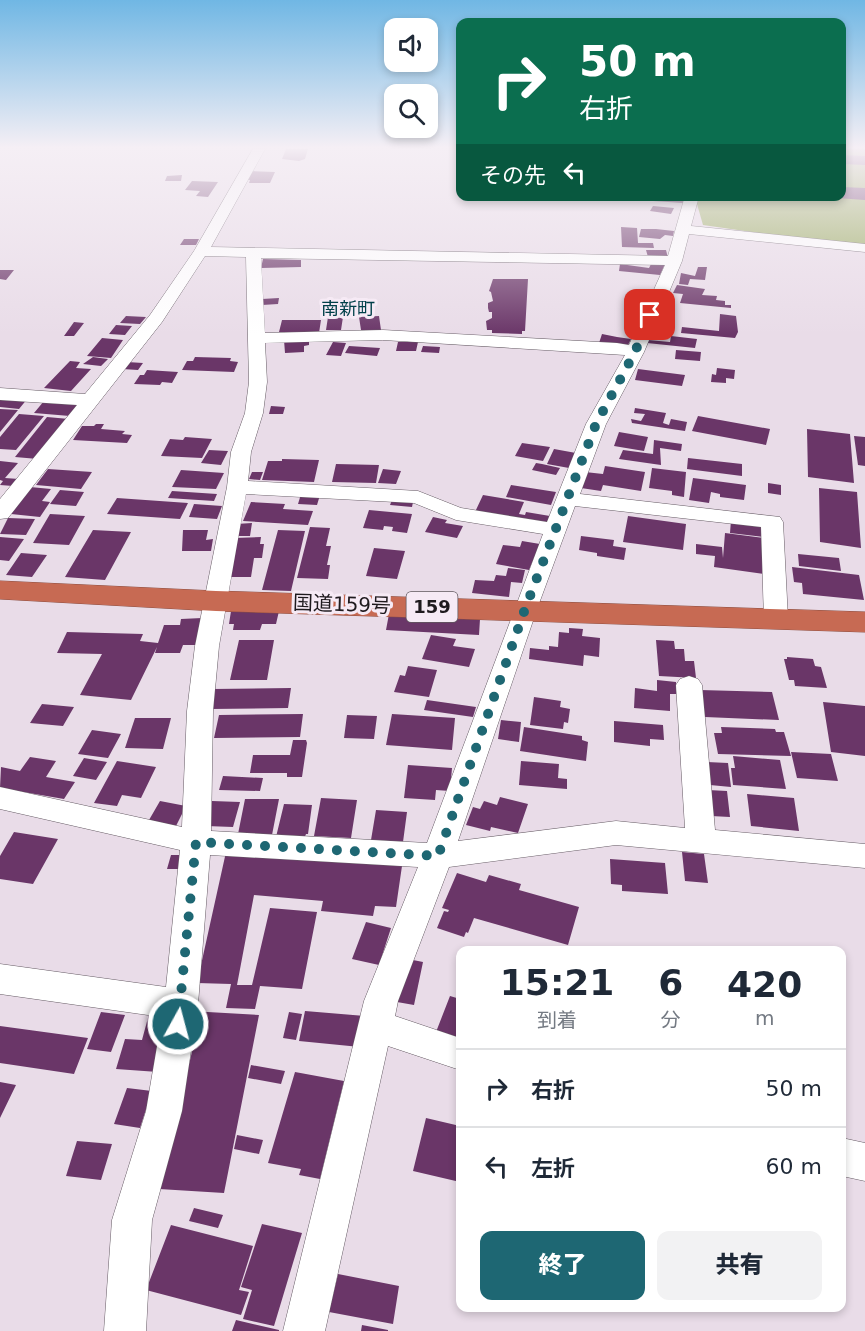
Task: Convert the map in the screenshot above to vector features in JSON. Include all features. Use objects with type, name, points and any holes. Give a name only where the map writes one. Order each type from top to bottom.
[{"type":"highway","name":"国道159号","points":[[0,590],[216,601],[525,609],[865,622]]},
{"type":"street","points":[[0,513],[156,318],[201,251],[224,211]]},
{"type":"street","points":[[304,1331],[381,1001],[438,856],[525,609],[596,424],[635,352],[674,261],[688,211]]},
{"type":"street","points":[[683,228],[865,248]]},
{"type":"street","points":[[201,251],[253,254],[674,261]]},
{"type":"street","points":[[125,1331],[132,1220],[164,1111],[182,1004],[196,842],[200,711],[207,646],[237,487],[241,452],[254,413],[258,382],[253,254]]},
{"type":"street","points":[[257,338],[383,335],[616,348],[635,352]]},
{"type":"street","points":[[0,394],[91,399]]},
{"type":"street","points":[[237,487],[418,497],[456,514],[556,530]]},
{"type":"street","points":[[568,499],[772,522],[776,619]]},
{"type":"street","points":[[689,685],[701,841]]},
{"type":"street","points":[[0,798],[196,842],[438,856],[616,833],[865,856]]},
{"type":"street","points":[[0,979],[182,1004]]},
{"type":"street","points":[[377,1026],[456,1053]]},
{"type":"street","points":[[846,1158],[865,1162]]},
{"type":"green space","points":[[699,211],[865,211],[865,248],[703,225]]},
{"type":"building","points":[[651,211],[672,211],[671,214]]},
{"type":"building","points":[[621,227],[637,228],[638,243],[653,243],[654,248],[622,247]]},
{"type":"building","points":[[641,229],[674,231],[673,236],[665,235],[660,239],[639,237]]},
{"type":"building","points":[[184,239],[199,239],[196,245],[180,245]]},
{"type":"building","points":[[646,250],[666,250],[668,258],[648,257]]},
{"type":"building","points":[[263,259],[301,260],[301,267],[261,268]]},
{"type":"building","points":[[652,262],[665,264],[660,275],[619,271],[620,264],[649,268]]},
{"type":"building","points":[[698,267],[707,267],[705,280],[690,279],[688,285],[679,284],[681,273],[695,276]]},
{"type":"building","points":[[0,270],[14,270],[6,280],[0,279]]},
{"type":"building","points":[[493,279],[528,279],[525,331],[522,331],[522,334],[492,333],[492,330],[487,330],[486,321],[492,318],[488,303],[493,301],[489,291]]},
{"type":"building","points":[[677,285],[705,289],[702,295],[717,296],[716,300],[725,301],[725,305],[731,305],[731,308],[680,303],[683,294],[673,293]]},
{"type":"building","points":[[279,298],[278,304],[262,305],[262,299]]},
{"type":"building","points":[[660,311],[674,312],[673,319],[659,318]]},
{"type":"building","points":[[720,314],[736,316],[738,332],[735,338],[681,333],[682,327],[719,331]]},
{"type":"building","points":[[126,316],[146,317],[140,324],[120,323]]},
{"type":"building","points":[[379,316],[381,330],[361,330],[359,317]]},
{"type":"building","points":[[328,317],[343,317],[341,330],[326,330]]},
{"type":"building","points":[[282,320],[321,320],[319,333],[279,332]]},
{"type":"building","points":[[74,322],[84,323],[74,336],[64,336]]},
{"type":"building","points":[[116,325],[132,326],[125,335],[109,334]]},
{"type":"building","points":[[602,334],[631,339],[628,345],[599,343]]},
{"type":"building","points":[[671,336],[697,339],[695,348],[647,343],[648,340],[670,342]]},
{"type":"building","points":[[102,338],[123,340],[111,358],[87,356]]},
{"type":"building","points":[[309,339],[309,345],[304,346],[304,352],[285,353],[284,340]]},
{"type":"building","points":[[333,342],[346,343],[341,356],[326,355]]},
{"type":"building","points":[[398,342],[418,342],[416,351],[396,351]]},
{"type":"building","points":[[349,346],[380,348],[377,356],[345,353]]},
{"type":"building","points":[[423,346],[440,347],[439,353],[421,352]]},
{"type":"building","points":[[676,350],[701,352],[700,361],[675,359]]},
{"type":"building","points":[[93,357],[108,359],[101,366],[83,364]]},
{"type":"building","points":[[195,357],[231,358],[230,361],[238,362],[234,372],[182,370],[187,361],[193,361]]},
{"type":"building","points":[[70,361],[80,362],[76,368],[91,369],[71,391],[44,388]]},
{"type":"building","points":[[127,362],[143,363],[138,370],[122,369]]},
{"type":"building","points":[[717,368],[735,370],[734,379],[726,378],[726,383],[711,382],[712,374],[716,375]]},
{"type":"building","points":[[638,369],[685,375],[682,386],[635,380]]},
{"type":"building","points":[[147,370],[178,372],[172,383],[134,384]]},
{"type":"building","points":[[0,396],[28,398],[19,409],[0,407]]},
{"type":"building","points":[[44,401],[79,403],[70,416],[34,413]]},
{"type":"building","points":[[271,406],[285,407],[283,414],[269,414]]},
{"type":"building","points":[[635,408],[666,413],[663,423],[669,425],[671,419],[687,422],[685,431],[632,423],[631,419],[641,421],[645,414],[634,413]]},
{"type":"building","points":[[0,409],[18,410],[0,432]]},
{"type":"building","points":[[19,414],[44,416],[16,450],[0,449],[0,437]]},
{"type":"building","points":[[698,416],[770,429],[766,445],[692,431]]},
{"type":"building","points":[[47,417],[69,419],[38,459],[15,457]]},
{"type":"building","points":[[104,424],[101,429],[125,431],[122,434],[132,435],[127,443],[73,440],[82,426]]},
{"type":"building","points":[[807,429],[850,434],[854,483],[808,477]]},
{"type":"building","points":[[619,432],[648,437],[644,451],[614,446]]},
{"type":"building","points":[[854,436],[865,437],[865,466],[858,465]]},
{"type":"building","points":[[185,437],[212,439],[202,458],[161,456],[170,439],[183,440]]},
{"type":"building","points":[[654,440],[682,444],[681,451],[660,448],[661,465],[619,459],[623,450],[653,454]]},
{"type":"building","points":[[522,443],[550,447],[543,461],[515,456]]},
{"type":"building","points":[[554,449],[576,453],[569,468],[547,464]]},
{"type":"building","points":[[209,450],[228,451],[221,465],[201,463]]},
{"type":"building","points":[[688,458],[742,464],[742,476],[687,469]]},
{"type":"building","points":[[282,459],[319,460],[314,482],[262,480],[268,461],[282,461]]},
{"type":"building","points":[[0,461],[18,463],[5,478],[19,479],[13,486],[0,485],[3,481],[0,480]]},
{"type":"building","points":[[536,463],[560,468],[556,475],[532,470]]},
{"type":"building","points":[[336,464],[379,465],[376,483],[332,482]]},
{"type":"building","points":[[605,466],[645,472],[641,491],[603,485],[601,491],[581,488],[585,472],[603,474]]},
{"type":"building","points":[[652,468],[686,472],[684,497],[672,495],[672,491],[649,488]]},
{"type":"building","points":[[48,469],[92,472],[81,489],[36,485]]},
{"type":"building","points":[[383,469],[401,471],[396,484],[378,483]]},
{"type":"building","points":[[181,470],[224,473],[216,489],[172,487]]},
{"type":"building","points":[[252,472],[263,472],[260,480],[249,479]]},
{"type":"building","points":[[693,478],[746,485],[744,500],[720,497],[720,494],[711,492],[709,503],[689,500]]},
{"type":"building","points":[[768,483],[781,485],[781,495],[768,493]]},
{"type":"building","points":[[511,485],[556,492],[551,505],[506,497]]},
{"type":"building","points":[[30,487],[51,489],[42,501],[50,502],[40,517],[11,514]]},
{"type":"building","points":[[819,488],[857,492],[861,548],[820,542]]},
{"type":"building","points":[[60,490],[84,492],[76,506],[50,504]]},
{"type":"building","points":[[172,491],[217,494],[214,501],[168,498]]},
{"type":"building","points":[[301,494],[320,495],[317,505],[298,504]]},
{"type":"building","points":[[483,495],[524,502],[519,514],[525,515],[526,512],[550,516],[546,525],[475,512]]},
{"type":"building","points":[[117,498],[188,503],[180,519],[107,514]]},
{"type":"building","points":[[392,500],[413,502],[412,507],[390,505]]},
{"type":"building","points":[[251,502],[285,504],[283,509],[313,511],[308,525],[243,521]]},
{"type":"building","points":[[194,504],[222,506],[217,519],[189,517]]},
{"type":"building","points":[[369,510],[412,514],[407,533],[392,531],[393,527],[384,526],[383,530],[363,528]]},
{"type":"building","points":[[50,514],[85,516],[69,545],[33,543]]},
{"type":"building","points":[[628,516],[686,524],[683,550],[623,542]]},
{"type":"building","points":[[433,517],[447,520],[445,523],[463,526],[457,538],[425,532]]},
{"type":"building","points":[[8,518],[35,519],[26,535],[0,534]]},
{"type":"building","points":[[731,520],[764,524],[765,537],[730,533]]},
{"type":"building","points":[[252,523],[250,536],[234,536],[236,524]]},
{"type":"building","points":[[310,527],[330,528],[326,546],[331,546],[327,565],[330,565],[328,579],[297,578]]},
{"type":"building","points":[[93,530],[131,532],[105,580],[65,577]]},
{"type":"building","points":[[183,530],[208,530],[206,540],[213,539],[211,551],[182,551]]},
{"type":"building","points":[[278,530],[305,531],[291,591],[262,590]]},
{"type":"building","points":[[725,533],[764,538],[764,574],[714,567],[715,556],[696,554],[696,544],[722,547],[723,558]]},
{"type":"building","points":[[581,536],[614,540],[613,546],[626,548],[624,560],[597,556],[597,553],[579,550]]},
{"type":"building","points":[[0,537],[24,539],[9,561],[0,560]]},
{"type":"building","points":[[261,537],[260,544],[264,544],[262,558],[254,558],[251,577],[228,577],[235,538]]},
{"type":"building","points":[[522,541],[540,544],[529,570],[496,564],[503,545],[520,547]]},
{"type":"building","points":[[374,548],[405,551],[397,579],[366,576]]},
{"type":"building","points":[[21,553],[47,555],[32,577],[6,575]]},
{"type":"building","points":[[798,554],[839,558],[841,571],[799,566]]},
{"type":"building","points":[[792,567],[859,575],[864,600],[803,594],[802,583],[794,582]]},
{"type":"building","points":[[508,568],[525,570],[522,583],[511,582],[509,597],[472,593],[475,580],[494,581],[496,575],[506,576]]},
{"type":"building","points":[[231,611],[279,611],[276,624],[262,624],[260,630],[233,630],[234,624],[229,624]]},
{"type":"building","points":[[389,614],[480,619],[479,635],[386,630]]},
{"type":"building","points":[[202,618],[198,645],[183,645],[180,653],[155,653],[157,647],[131,700],[80,695],[102,654],[57,653],[67,632],[143,634],[140,641],[158,643],[164,625],[180,625],[181,619]]},
{"type":"building","points":[[569,628],[583,629],[582,636],[600,638],[599,657],[584,655],[583,666],[529,659],[530,648],[549,650],[549,646],[558,647],[559,632],[569,633]]},
{"type":"building","points":[[431,635],[456,639],[453,646],[475,649],[469,667],[422,659]]},
{"type":"building","points":[[239,640],[274,640],[267,680],[230,680]]},
{"type":"building","points":[[656,640],[674,641],[675,649],[684,649],[685,661],[694,661],[696,678],[659,676]]},
{"type":"building","points":[[787,657],[813,659],[815,666],[821,667],[827,688],[795,686],[794,680],[789,680],[784,659]]},
{"type":"building","points":[[408,666],[437,670],[429,697],[394,692],[400,675],[405,676]]},
{"type":"building","points":[[657,680],[676,682],[676,694],[670,694],[670,711],[634,708],[635,688],[657,691]]},
{"type":"building","points":[[291,688],[288,708],[210,709],[213,689]]},
{"type":"building","points":[[700,690],[772,692],[779,720],[705,717]]},
{"type":"building","points":[[534,697],[561,701],[560,707],[570,709],[568,723],[564,722],[563,729],[530,725]]},
{"type":"building","points":[[427,700],[476,707],[473,717],[424,710]]},
{"type":"building","points":[[823,702],[865,706],[865,756],[831,752]]},
{"type":"building","points":[[42,704],[74,707],[63,726],[30,723]]},
{"type":"building","points":[[303,714],[300,737],[214,738],[219,715]]},
{"type":"building","points":[[392,714],[455,718],[452,750],[386,745]]},
{"type":"building","points":[[347,715],[377,716],[374,739],[344,738]]},
{"type":"building","points":[[135,718],[171,718],[163,749],[125,748]]},
{"type":"building","points":[[501,720],[521,722],[519,742],[498,739]]},
{"type":"building","points":[[614,721],[663,725],[664,740],[650,739],[650,746],[614,742]]},
{"type":"building","points":[[524,727],[582,736],[582,740],[588,742],[586,761],[520,751]]},
{"type":"building","points":[[721,727],[775,729],[776,732],[784,732],[791,756],[718,754],[714,733],[722,733]]},
{"type":"building","points":[[92,730],[121,734],[108,758],[78,754]]},
{"type":"building","points":[[293,740],[306,740],[307,743],[302,777],[287,777],[287,773],[250,773],[253,755],[290,755]]},
{"type":"building","points":[[791,752],[831,754],[838,781],[797,778]]},
{"type":"building","points":[[733,756],[780,760],[786,789],[733,785],[731,768],[735,768]]},
{"type":"building","points":[[30,757],[56,761],[46,777],[75,782],[64,799],[0,788],[1,767],[20,771]]},
{"type":"building","points":[[84,758],[107,762],[96,780],[73,776]]},
{"type":"building","points":[[117,761],[156,767],[141,798],[122,795],[117,806],[94,803]]},
{"type":"building","points":[[521,761],[559,764],[558,778],[567,779],[567,789],[519,785]]},
{"type":"building","points":[[707,762],[728,763],[731,787],[710,785]]},
{"type":"building","points":[[408,765],[452,768],[450,791],[436,790],[435,800],[404,798]]},
{"type":"building","points":[[223,776],[263,778],[260,791],[219,790]]},
{"type":"building","points":[[708,790],[727,791],[730,817],[711,816]]},
{"type":"building","points":[[747,794],[794,798],[799,831],[751,826]]},
{"type":"building","points":[[500,797],[528,804],[518,833],[491,827],[490,831],[466,825],[473,807],[480,809],[484,801],[497,805]]},
{"type":"building","points":[[321,798],[357,800],[351,838],[314,836]]},
{"type":"building","points":[[245,799],[279,799],[272,835],[238,834]]},
{"type":"building","points":[[160,801],[186,806],[176,826],[149,820]]},
{"type":"building","points":[[212,801],[240,802],[233,827],[206,826]]},
{"type":"building","points":[[284,804],[312,805],[308,834],[304,839],[276,837]]},
{"type":"building","points":[[376,810],[407,812],[403,842],[371,840]]},
{"type":"building","points":[[14,832],[58,839],[33,884],[0,879],[0,856]]},
{"type":"building","points":[[226,852],[262,853],[402,866],[396,907],[375,906],[373,916],[321,911],[323,901],[254,895],[237,985],[252,985],[270,908],[317,912],[302,989],[260,986],[255,1009],[226,1008],[231,984],[197,983]]},
{"type":"building","points":[[682,852],[704,854],[708,883],[685,881]]},
{"type":"building","points":[[171,855],[185,855],[182,869],[167,869]]},
{"type":"building","points":[[610,859],[665,863],[668,894],[622,891],[622,885],[611,884]]},
{"type":"building","points":[[457,873],[486,882],[489,875],[521,884],[519,890],[579,907],[568,945],[474,918],[464,937],[437,928],[444,911],[449,910],[442,908]]},
{"type":"building","points":[[366,922],[391,928],[379,965],[352,959]]},
{"type":"building","points":[[408,959],[423,962],[414,1005],[397,1002]]},
{"type":"building","points":[[450,996],[456,998],[456,1039],[436,1032]]},
{"type":"building","points":[[190,1011],[259,1015],[224,1193],[159,1189],[197,1031],[185,1030]]},
{"type":"building","points":[[305,1011],[365,1016],[360,1047],[299,1041]]},
{"type":"building","points":[[101,1012],[125,1015],[111,1052],[87,1049]]},
{"type":"building","points":[[289,1012],[302,1014],[296,1040],[283,1038]]},
{"type":"building","points":[[149,1014],[174,1016],[158,1072],[116,1069],[125,1039],[142,1040]]},
{"type":"building","points":[[0,1026],[88,1038],[74,1074],[0,1063]]},
{"type":"building","points":[[251,1065],[285,1071],[281,1084],[248,1078]]},
{"type":"building","points":[[295,1072],[344,1081],[320,1179],[299,1175],[301,1169],[268,1163]]},
{"type":"building","points":[[0,1082],[16,1085],[0,1118]]},
{"type":"building","points":[[127,1088],[152,1091],[140,1128],[114,1124]]},
{"type":"building","points":[[426,1118],[456,1125],[456,1181],[413,1171]]},
{"type":"building","points":[[237,1135],[263,1140],[259,1154],[234,1149]]},
{"type":"building","points":[[77,1141],[112,1144],[101,1180],[66,1176]]},
{"type":"building","points":[[194,1208],[223,1215],[218,1228],[189,1221]]},
{"type":"building","points":[[262,1224],[302,1233],[274,1326],[243,1319],[252,1290],[241,1287]]},
{"type":"building","points":[[171,1225],[253,1246],[239,1290],[249,1292],[241,1315],[146,1290]]},
{"type":"building","points":[[338,1274],[399,1286],[393,1324],[329,1312]]},
{"type":"building","points":[[236,1320],[279,1330],[279,1331],[232,1331]]},
{"type":"building","points":[[362,1325],[388,1330],[388,1331],[361,1331]]},
{"type":"district","name":"南新町","points":[[348,309]]},
{"type":"route","points":[[178,1024],[182,1004],[196,842],[438,856],[525,609],[596,424],[635,352],[650,315]]}]
